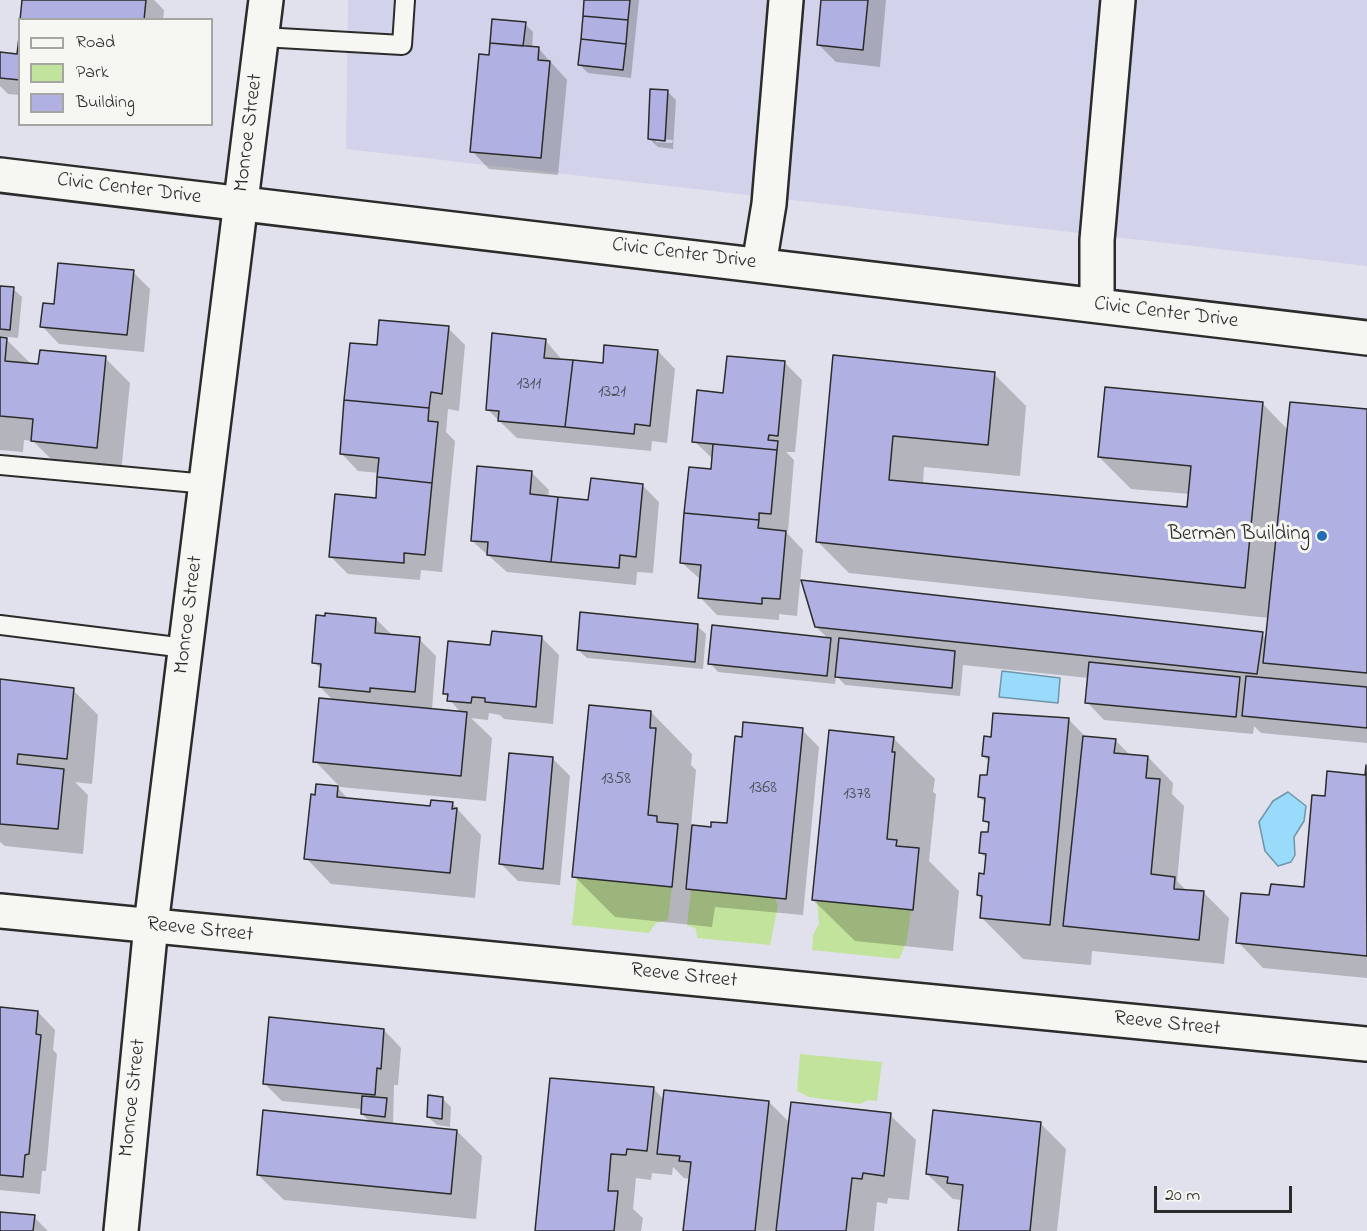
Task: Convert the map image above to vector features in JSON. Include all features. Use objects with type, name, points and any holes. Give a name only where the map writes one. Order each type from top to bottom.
[{"type":"street","name":"Monroe Street","points":[[121,1231],[151,926],[266,0]]},
{"type":"street","points":[[759,265],[768,204],[786,0]]},
{"type":"street","points":[[1097,305],[1097,240],[1118,0]]},
{"type":"street","name":"Civic Center Drive","points":[[0,175],[242,202],[1367,338]]},
{"type":"street","name":"Reeve Street","points":[[0,911],[1367,1044]]},
{"type":"lane","points":[[262,37],[402,45],[405,0]]},
{"type":"lane","points":[[0,465],[207,484]]},
{"type":"lane","points":[[0,625],[185,648]]},
{"type":"shaded area","points":[[348,0],[1367,0],[1367,266],[346,149]]},
{"type":"green space","points":[[577,877],[672,887],[668,920],[656,923],[649,933],[572,925]]},
{"type":"green space","points":[[691,890],[775,898],[778,906],[770,945],[697,938],[696,929],[687,925]]},
{"type":"green space","points":[[817,900],[911,910],[907,941],[899,959],[812,950],[813,935],[819,924]]},
{"type":"green space","points":[[800,1054],[882,1062],[877,1101],[868,1100],[860,1104],[809,1097],[797,1091]]},
{"type":"water","points":[[1002,671],[1060,678],[1058,703],[999,697]]},
{"type":"water","points":[[1288,792],[1306,806],[1304,821],[1294,837],[1295,855],[1291,862],[1278,866],[1265,851],[1259,822],[1273,801]]},
{"type":"building","points":[[22,0],[146,0],[144,18],[20,18]]},
{"type":"building","points":[[584,0],[630,0],[628,20],[583,16]]},
{"type":"building","points":[[821,0],[868,0],[863,50],[817,45]]},
{"type":"building","points":[[583,16],[628,20],[626,44],[581,39]]},
{"type":"building","points":[[492,19],[526,22],[523,46],[490,43]]},
{"type":"building","points":[[581,39],[626,44],[623,70],[578,65]]},
{"type":"building","points":[[490,43],[539,47],[538,60],[550,61],[541,158],[470,152],[479,54],[489,55]]},
{"type":"building","points":[[18,46],[18,80],[0,78],[0,52],[17,54]]},
{"type":"building","points":[[650,89],[668,90],[665,141],[648,139]]},
{"type":"building","points":[[58,263],[134,270],[127,335],[40,327],[43,303],[54,304]]},
{"type":"building","points":[[0,286],[14,287],[10,330],[0,329]]},
{"type":"building","points":[[379,320],[449,326],[442,394],[431,392],[429,408],[344,400],[350,343],[377,345]]},
{"type":"building","points":[[492,333],[546,339],[544,358],[573,360],[565,427],[498,421],[499,411],[486,410]]},
{"type":"building","points":[[0,337],[7,338],[5,361],[38,364],[40,350],[106,356],[97,448],[31,441],[33,419],[0,416]]},
{"type":"building","points":[[604,345],[658,350],[650,426],[635,424],[634,434],[565,427],[573,360],[603,363]]},
{"type":"building","points":[[833,355],[995,372],[988,445],[893,436],[889,480],[1187,507],[1191,466],[1098,457],[1105,387],[1263,402],[1245,588],[816,542]]},
{"type":"building","points":[[727,356],[785,361],[778,436],[769,435],[768,440],[778,441],[777,450],[692,442],[697,390],[723,393]]},
{"type":"building","points":[[344,400],[429,408],[428,421],[438,422],[432,483],[377,477],[379,458],[340,454]]},
{"type":"building","name":"Berman Building","points":[[1290,402],[1367,409],[1367,673],[1263,663]]},
{"type":"building","points":[[713,444],[777,450],[771,514],[759,513],[759,520],[684,513],[689,467],[711,469]]},
{"type":"building","points":[[477,466],[532,471],[530,494],[558,497],[551,562],[487,555],[488,542],[471,541]]},
{"type":"building","points":[[377,477],[432,483],[425,555],[404,553],[404,563],[329,557],[335,494],[376,498]]},
{"type":"building","points":[[591,478],[643,484],[636,557],[620,555],[619,568],[551,562],[558,497],[588,500]]},
{"type":"building","points":[[684,513],[759,520],[758,528],[786,531],[780,599],[762,598],[762,604],[698,598],[701,565],[680,563]]},
{"type":"building","points":[[801,580],[1263,632],[1257,674],[815,627]]},
{"type":"building","points":[[580,612],[698,624],[695,662],[577,650]]},
{"type":"building","points":[[325,613],[376,618],[375,633],[420,637],[415,692],[370,688],[370,692],[319,687],[321,664],[312,663],[316,615],[325,616]]},
{"type":"building","points":[[712,625],[831,638],[827,676],[708,664]]},
{"type":"building","points":[[492,631],[542,636],[536,707],[485,702],[485,698],[472,697],[471,703],[447,701],[448,694],[443,694],[448,641],[490,645]]},
{"type":"building","points":[[839,638],[955,651],[952,688],[835,677]]},
{"type":"building","points":[[1089,662],[1240,677],[1236,717],[1085,703]]},
{"type":"building","points":[[1246,676],[1367,687],[1367,728],[1242,716]]},
{"type":"building","points":[[0,679],[74,688],[67,759],[18,754],[17,764],[64,769],[58,829],[0,824]]},
{"type":"building","points":[[319,698],[467,712],[461,776],[313,762]]},
{"type":"building","points":[[589,705],[651,711],[650,728],[656,728],[648,815],[657,816],[657,822],[678,824],[672,887],[572,877]]},
{"type":"building","points":[[993,713],[1069,718],[1050,925],[980,918],[982,896],[977,895],[979,873],[984,874],[986,854],[979,853],[981,832],[988,832],[989,822],[983,821],[985,798],[978,797],[980,775],[987,775],[989,757],[982,756],[984,736],[991,737]]},
{"type":"building","points":[[743,722],[803,728],[786,899],[686,889],[692,825],[711,827],[711,822],[727,823],[735,736],[742,737]]},
{"type":"building","points":[[829,730],[894,737],[892,752],[895,752],[887,839],[897,840],[896,846],[919,848],[913,910],[812,900]]},
{"type":"building","points":[[1083,736],[1116,739],[1114,753],[1148,756],[1146,778],[1160,779],[1151,874],[1175,877],[1174,889],[1204,891],[1199,940],[1063,926]]},
{"type":"building","points":[[509,753],[553,757],[543,869],[499,864]]},
{"type":"building","points":[[1366,765],[1367,956],[1236,943],[1241,893],[1269,895],[1271,884],[1304,887],[1312,795],[1325,796],[1327,771],[1365,775]]},
{"type":"building","points":[[316,784],[338,786],[337,797],[430,806],[431,800],[453,802],[452,809],[457,808],[450,873],[304,859],[311,794],[315,795]]},
{"type":"building","points":[[0,1007],[38,1011],[36,1034],[41,1035],[29,1154],[25,1155],[23,1177],[0,1175]]},
{"type":"building","points":[[269,1017],[384,1029],[381,1069],[377,1068],[375,1095],[263,1084]]},
{"type":"building","points":[[550,1078],[654,1087],[647,1151],[627,1149],[626,1155],[611,1154],[608,1191],[618,1191],[614,1231],[535,1231]]},
{"type":"building","points":[[664,1090],[769,1101],[755,1231],[683,1231],[691,1162],[679,1161],[680,1156],[657,1154]]},
{"type":"building","points":[[428,1095],[443,1097],[442,1119],[427,1117]]},
{"type":"building","points":[[362,1096],[387,1098],[385,1117],[361,1114]]},
{"type":"building","points":[[791,1102],[891,1113],[884,1176],[863,1173],[862,1179],[852,1178],[846,1231],[776,1231]]},
{"type":"building","points":[[263,1110],[457,1130],[451,1194],[257,1175]]},
{"type":"building","points":[[933,1110],[1041,1122],[1030,1231],[958,1231],[963,1185],[947,1183],[948,1177],[926,1174]]},
{"type":"building","points":[[0,1212],[35,1215],[33,1231],[0,1231]]},
{"type":"place","name":"Berman Building","points":[[1322,536]]}]
